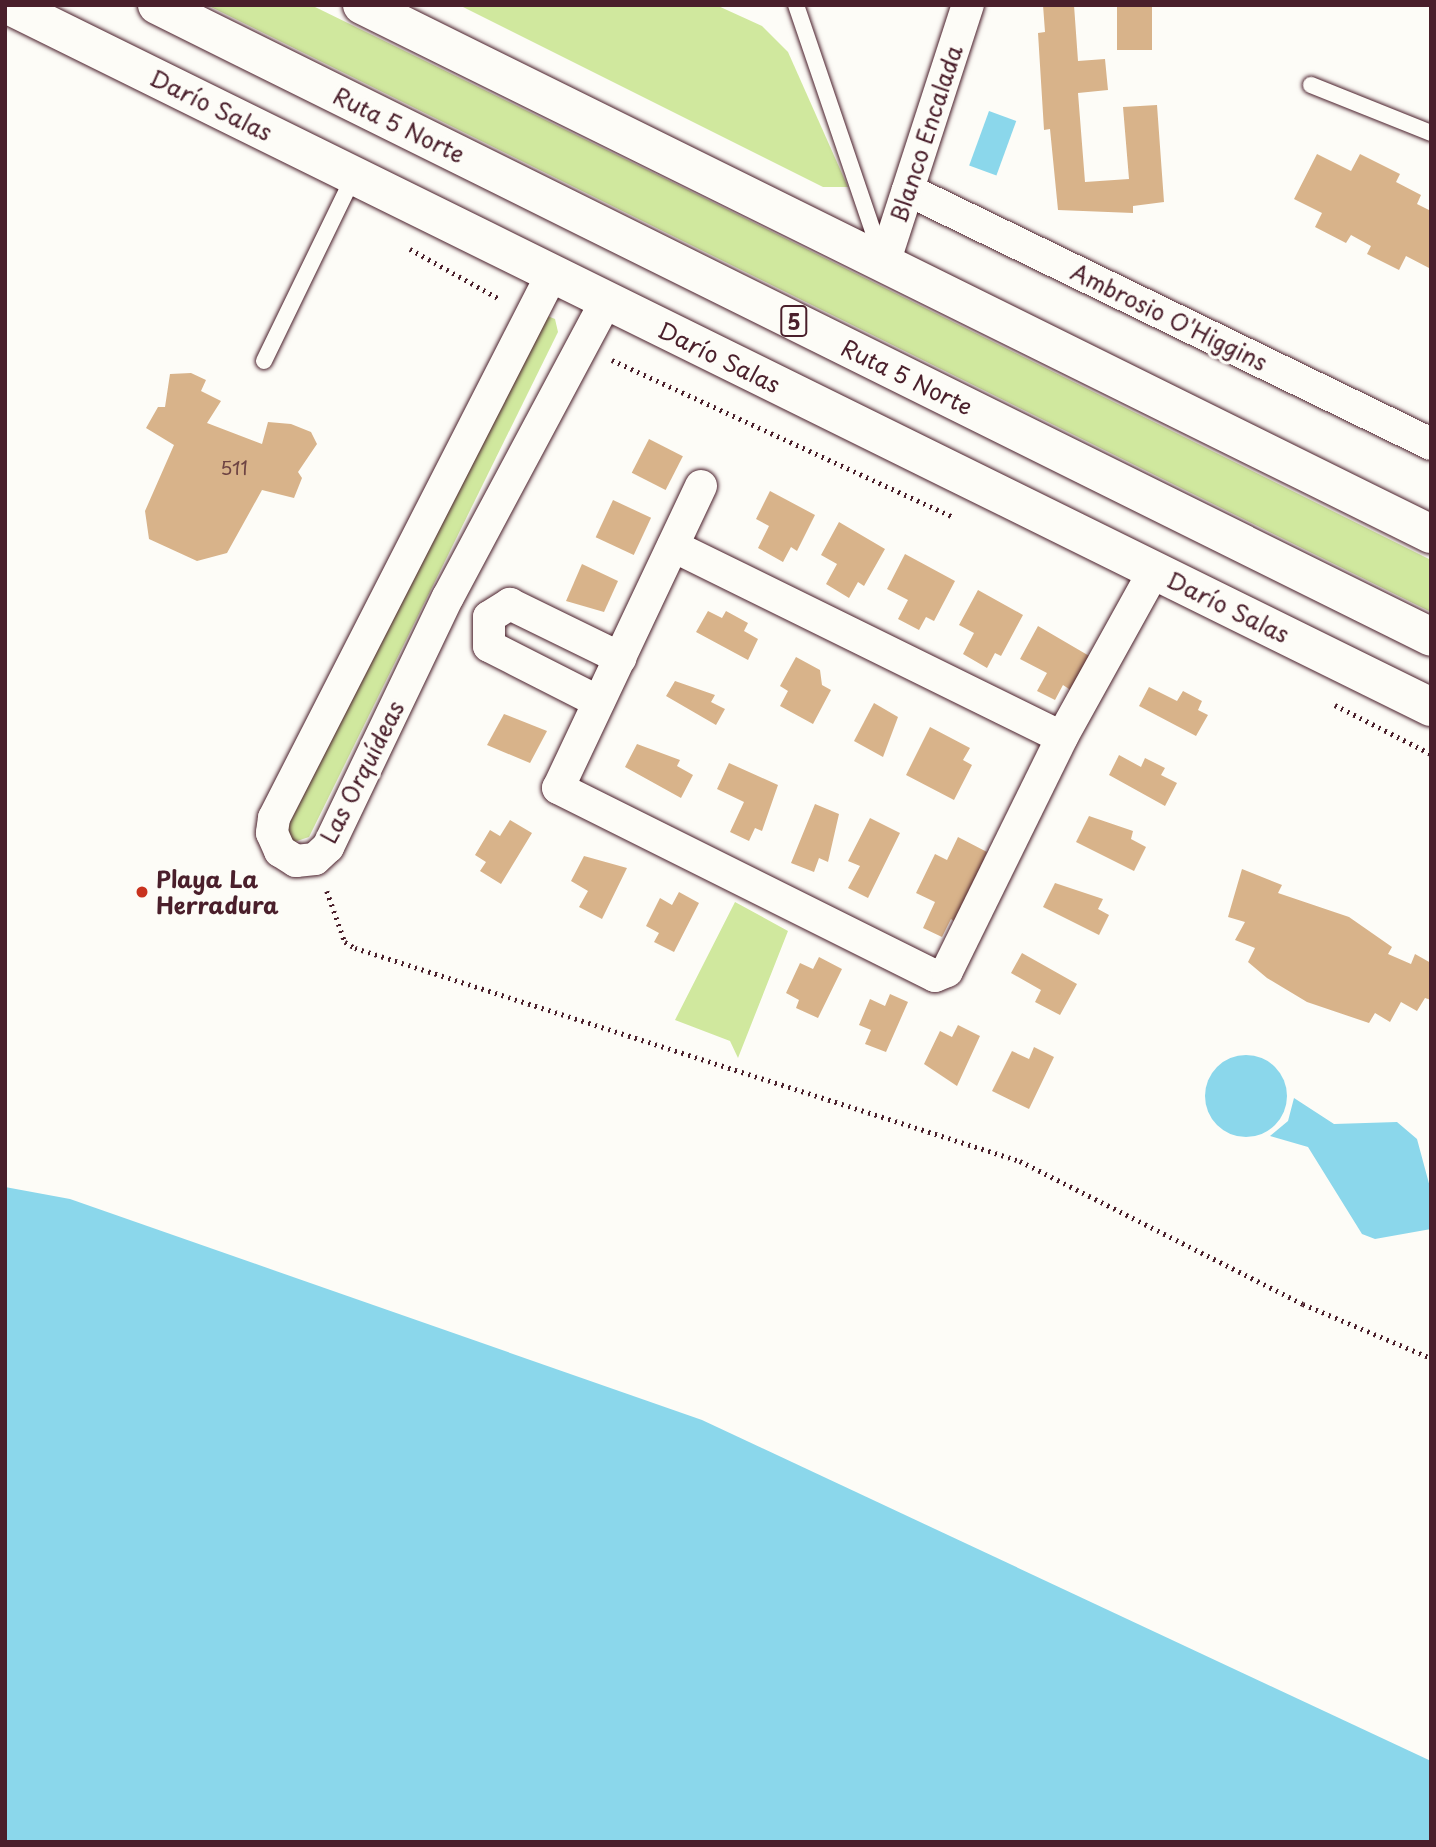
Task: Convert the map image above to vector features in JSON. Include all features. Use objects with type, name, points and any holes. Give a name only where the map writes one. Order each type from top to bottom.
[{"type":"main road","name":"Darío Salas","points":[[8,5],[1431,707]]},
{"type":"main road","name":"Ruta 5 Norte","points":[[157,5],[1431,637]]},
{"type":"main road","points":[[372,7],[1431,534]]},
{"type":"street","name":"Blanco Encalada","points":[[884,263],[968,5]]},
{"type":"street","name":"Ambrosio O'Higgins","points":[[908,190],[1431,444]]},
{"type":"street","name":"Las Orquídeas","points":[[552,274],[274,818],[272,833],[280,851],[296,861],[314,859],[328,847],[448,597],[587,348],[606,301]]},
{"type":"street","points":[[701,486],[558,788],[935,976],[947,971],[1062,737],[1154,571]]},
{"type":"street","points":[[673,546],[1062,737]]},
{"type":"street","points":[[448,597],[489,617]]},
{"type":"street","points":[[489,617],[510,604],[620,658]]},
{"type":"street","points":[[489,617],[489,646],[599,702]]},
{"type":"lane","points":[[796,5],[884,263]]},
{"type":"lane","points":[[1311,85],[1431,133]]},
{"type":"lane","points":[[264,361],[355,176]]},
{"type":"path","points":[[587,348],[964,522]]},
{"type":"path","points":[[1320,698],[1431,754]]},
{"type":"path","points":[[314,859],[345,942],[355,948],[1020,1161],[1303,1304],[1431,1358]]},
{"type":"green space","points":[[207,5],[311,5],[678,185],[1431,560],[1431,612]]},
{"type":"green space","points":[[459,5],[716,5],[762,26],[788,52],[848,187],[823,187]]},
{"type":"green space","points":[[545,315],[555,319],[558,332],[309,837],[291,843],[286,830]]},
{"type":"green space","points":[[735,902],[788,931],[738,1058],[730,1041],[675,1020]]},
{"type":"water","points":[[989,111],[1016,121],[996,175],[969,166]]},
{"type":"water","points":[[1246,1055],[1262,1059],[1275,1067],[1283,1080],[1287,1096],[1283,1112],[1275,1125],[1262,1133],[1246,1137],[1230,1133],[1217,1125],[1209,1112],[1205,1096],[1209,1080],[1217,1067],[1230,1059]]},
{"type":"water","points":[[1294,1098],[1334,1124],[1397,1122],[1417,1139],[1431,1191],[1431,1229],[1375,1239],[1362,1234],[1308,1147],[1270,1136],[1288,1121]]},
{"type":"water","points":[[5,1187],[70,1199],[702,1420],[1431,1761],[1431,1842],[5,1842]]},
{"type":"building","points":[[1043,5],[1074,5],[1078,61],[1105,59],[1108,90],[1078,93],[1085,182],[1129,179],[1123,107],[1157,105],[1164,202],[1133,206],[1133,213],[1058,210],[1050,129],[1044,130],[1038,33],[1045,32]]},
{"type":"building","points":[[1117,5],[1152,5],[1152,50],[1117,50]]},
{"type":"building","points":[[1317,154],[1351,171],[1360,154],[1400,174],[1396,182],[1421,195],[1417,204],[1431,211],[1431,269],[1406,256],[1399,270],[1367,254],[1371,246],[1351,235],[1346,243],[1315,227],[1322,213],[1294,199]]},
{"type":"building","points":[[191,373],[206,380],[201,391],[221,401],[207,423],[262,444],[268,422],[291,424],[311,432],[317,444],[298,472],[302,478],[294,498],[262,490],[227,553],[197,561],[149,539],[145,511],[174,445],[146,428],[158,407],[165,407],[170,374]]},
{"type":"building","points":[[649,439],[683,456],[666,490],[632,473]]},
{"type":"building","points":[[770,491],[815,515],[797,551],[791,547],[783,562],[758,548],[769,526],[756,519]]},
{"type":"building","points":[[613,500],[651,518],[634,555],[596,537]]},
{"type":"building","points":[[839,522],[885,549],[864,586],[858,582],[849,598],[826,584],[837,564],[821,555]]},
{"type":"building","points":[[905,554],[955,581],[934,621],[926,617],[919,630],[898,619],[908,600],[887,589]]},
{"type":"building","points":[[582,564],[618,581],[604,612],[566,601]]},
{"type":"building","points":[[978,590],[1023,615],[1001,656],[995,653],[987,668],[963,654],[974,633],[959,625]]},
{"type":"building","points":[[708,611],[722,618],[726,611],[748,623],[744,631],[758,639],[748,660],[696,632]]},
{"type":"building","points":[[1038,626],[1091,657],[1072,691],[1063,685],[1055,700],[1037,691],[1047,673],[1020,659]]},
{"type":"building","points":[[796,657],[820,670],[822,685],[831,690],[813,724],[780,706],[788,691],[780,686]]},
{"type":"building","points":[[675,681],[715,695],[711,702],[725,709],[716,725],[666,696]]},
{"type":"building","points":[[1149,687],[1177,701],[1183,691],[1202,701],[1198,710],[1208,715],[1196,736],[1139,706]]},
{"type":"building","points":[[874,703],[898,717],[883,757],[854,741]]},
{"type":"building","points":[[504,714],[547,731],[530,763],[487,745]]},
{"type":"building","points":[[930,727],[970,748],[963,760],[972,765],[954,800],[906,775]]},
{"type":"building","points":[[637,744],[680,760],[677,766],[693,775],[681,798],[625,767]]},
{"type":"building","points":[[1119,755],[1141,767],[1145,758],[1165,768],[1161,775],[1177,783],[1165,806],[1109,775]]},
{"type":"building","points":[[729,763],[778,785],[762,831],[755,828],[749,841],[730,832],[744,802],[717,789]]},
{"type":"building","points":[[815,804],[839,814],[828,862],[819,858],[814,872],[791,863]]},
{"type":"building","points":[[1089,816],[1133,831],[1131,839],[1146,847],[1134,871],[1076,842]]},
{"type":"building","points":[[870,818],[900,833],[868,898],[848,888],[860,866],[848,861]]},
{"type":"building","points":[[510,820],[532,833],[501,884],[480,871],[486,862],[475,855],[490,830],[500,836]]},
{"type":"building","points":[[958,837],[987,852],[957,923],[951,919],[942,937],[923,928],[935,902],[916,893],[935,854],[947,860]]},
{"type":"building","points":[[584,856],[627,868],[602,919],[579,907],[588,891],[571,881]]},
{"type":"building","points":[[1242,869],[1282,885],[1278,893],[1349,917],[1392,947],[1388,954],[1411,964],[1415,954],[1431,963],[1431,1000],[1425,998],[1417,1011],[1401,1002],[1390,1022],[1375,1013],[1369,1023],[1307,1002],[1267,978],[1248,962],[1255,948],[1235,940],[1245,922],[1228,917]]},
{"type":"building","points":[[1055,883],[1103,899],[1098,909],[1109,915],[1099,935],[1043,907]]},
{"type":"building","points":[[679,892],[699,903],[674,952],[654,942],[659,933],[646,926],[660,898],[672,905]]},
{"type":"building","points":[[1022,953],[1077,984],[1060,1015],[1035,1002],[1041,990],[1011,973]]},
{"type":"building","points":[[819,957],[842,969],[818,1018],[796,1008],[799,1000],[786,993],[800,963],[813,969]]},
{"type":"building","points":[[890,994],[908,1002],[886,1052],[865,1044],[871,1030],[859,1025],[870,999],[885,1006]]},
{"type":"building","points":[[958,1025],[980,1036],[957,1086],[924,1064],[940,1031],[952,1037]]},
{"type":"building","points":[[1034,1047],[1054,1057],[1029,1109],[992,1091],[1012,1051],[1029,1059]]},
{"type":"place","name":"Playa La Herradura","points":[[142,892]]}]
